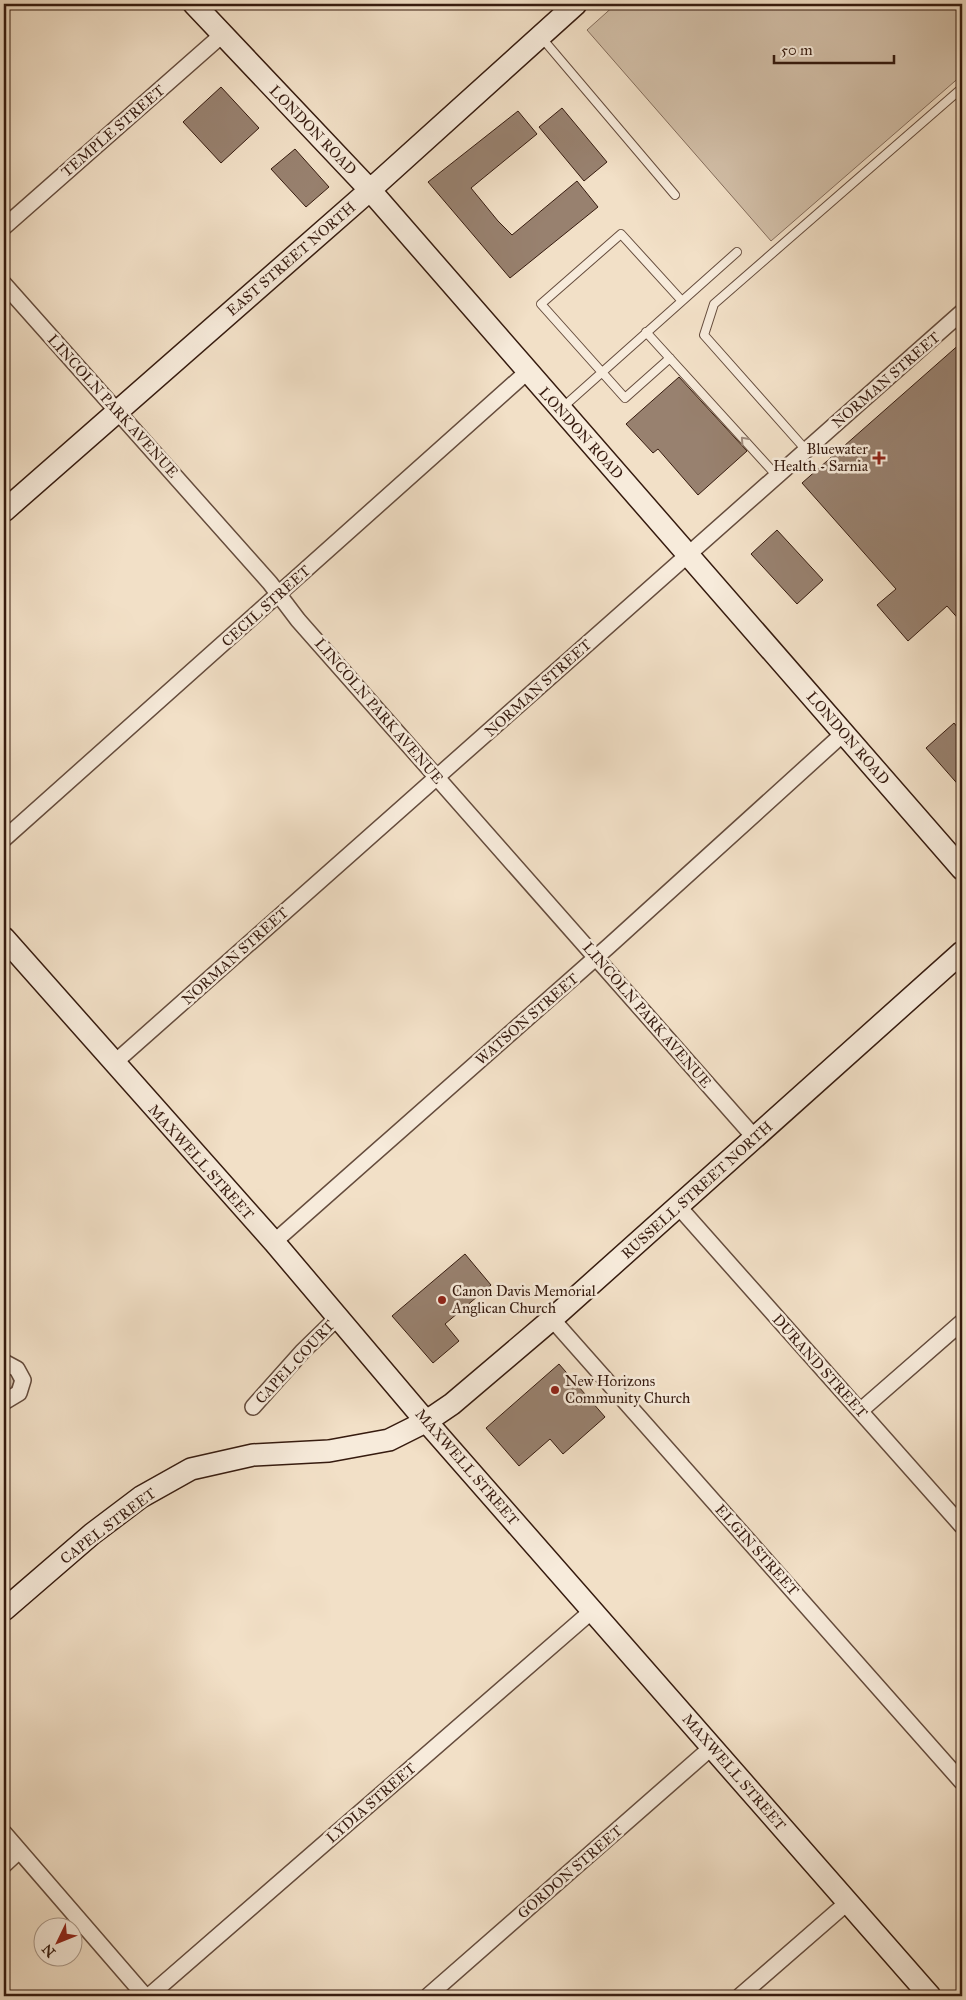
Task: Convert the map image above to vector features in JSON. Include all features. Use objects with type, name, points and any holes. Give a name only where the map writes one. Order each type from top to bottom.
[{"type":"street","name":"LONDON ROAD","points":[[194,4],[370,190],[962,869]]},
{"type":"street","name":"EAST STREET NORTH","points":[[4,511],[370,190],[576,4]]},
{"type":"street","name":"TEMPLE STREET","points":[[4,227],[222,35]]},
{"type":"street","name":"LINCOLN PARK AVENUE","points":[[4,284],[280,594],[298,620],[755,1138]]},
{"type":"street","name":"NORMAN STREET","points":[[113,1064],[962,312]]},
{"type":"street","name":"CECIL STREET","points":[[4,839],[527,372]]},
{"type":"street","name":"WATSON STREET","points":[[274,1242],[596,957],[844,733]]},
{"type":"street","name":"MAXWELL STREET","points":[[4,938],[113,1064],[274,1242],[930,1996]]},
{"type":"street","name":"RUSSELL STREET NORTH","points":[[427,1420],[452,1404],[552,1319],[962,952]]},
{"type":"street","name":"DURAND STREET","points":[[678,1206],[962,1526]]},
{"type":"street","name":"CAPEL COURT","points":[[253,1407],[302,1352],[338,1317]]},
{"type":"street","name":"ELGIN STREET","points":[[552,1319],[962,1782]]},
{"type":"street","points":[[860,1411],[962,1322]]},
{"type":"street","points":[[4,1362],[17,1369],[23,1380],[19,1393],[4,1402]]},
{"type":"street","name":"CAPEL STREET","points":[[4,1610],[92,1534],[141,1497],[191,1469],[253,1456],[329,1451],[389,1440],[427,1420]]},
{"type":"street","name":"LYDIA STREET","points":[[149,1996],[593,1610]]},
{"type":"street","name":"GORDON STREET","points":[[428,1996],[712,1747]]},
{"type":"street","points":[[4,1833],[145,1996]]},
{"type":"street","points":[[4,1864],[19,1851]]},
{"type":"street","points":[[740,1996],[848,1902]]},
{"type":"lane","points":[[540,36],[674,195]]},
{"type":"lane","points":[[806,450],[704,335],[714,304],[962,88]]},
{"type":"lane","points":[[670,358],[625,398],[541,304],[621,234],[682,301]]},
{"type":"lane","points":[[560,410],[737,252]]},
{"type":"lane","points":[[646,332],[777,476]]},
{"type":"shaded area","points":[[616,4],[962,4],[962,75],[771,241],[587,30]]},
{"type":"shaded area","points":[[4,1370],[12,1376],[14,1382],[10,1390],[4,1393]]},
{"type":"building","points":[[221,87],[259,128],[221,163],[183,122]]},
{"type":"building","points":[[562,108],[607,162],[584,181],[539,127]]},
{"type":"building","points":[[518,111],[537,134],[471,188],[498,221],[512,235],[577,181],[598,207],[510,278],[428,182]]},
{"type":"building","points":[[295,149],[329,187],[306,207],[271,169]]},
{"type":"building","points":[[962,342],[962,623],[947,606],[908,641],[877,605],[896,589],[802,483]]},
{"type":"building","points":[[679,377],[747,451],[698,495],[658,449],[653,453],[626,424]]},
{"type":"building","points":[[777,530],[823,580],[797,604],[751,554]]},
{"type":"building","points":[[954,723],[962,733],[962,789],[926,748]]},
{"type":"building","name":"Canon Davis Memorial Anglican Church","points":[[465,1254],[491,1285],[445,1324],[459,1341],[433,1363],[392,1316]]},
{"type":"building","name":"New Horizons Community Church","points":[[559,1364],[605,1417],[563,1454],[550,1439],[519,1466],[486,1428]]},
{"type":"place","name":"Bluewater Health - Sarnia","points":[[879,458]]},
{"type":"place","name":"Canon Davis Memorial Anglican Church","points":[[442,1300]]},
{"type":"place","name":"New Horizons Community Church","points":[[555,1390]]}]
